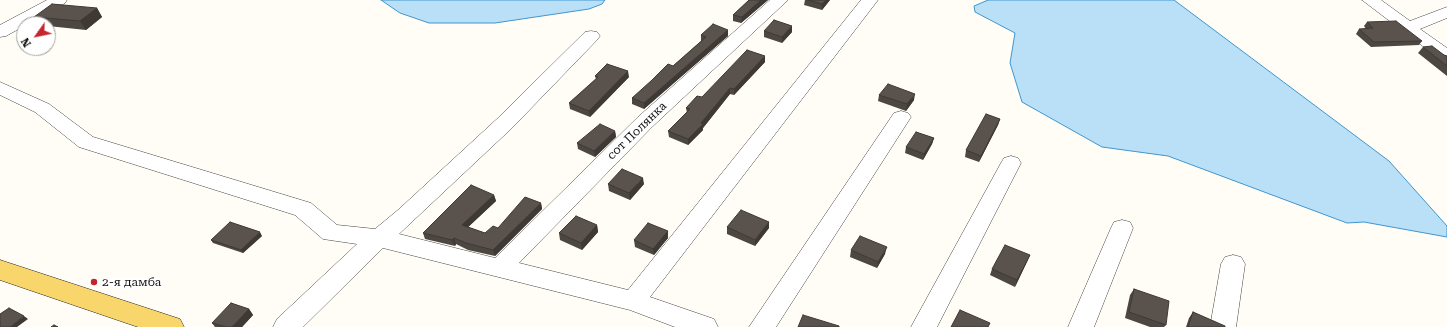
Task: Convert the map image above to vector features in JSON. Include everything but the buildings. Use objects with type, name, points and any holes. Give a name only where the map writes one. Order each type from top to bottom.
[{"type":"main road","points":[[0,270],[159,326]]},
{"type":"street","points":[[0,32],[59,0]]},
{"type":"street","name":"сот Полянка","points":[[499,269],[645,122],[780,0]]},
{"type":"street","points":[[633,301],[870,0]]},
{"type":"street","points":[[1370,0],[1447,56]]},
{"type":"street","points":[[1409,27],[1447,12]]},
{"type":"street","points":[[286,327],[379,238],[406,216],[505,123],[591,36]]},
{"type":"street","points":[[0,88],[42,108],[86,142],[303,209],[331,233],[379,238],[633,301],[705,327]]},
{"type":"street","points":[[762,327],[900,117]]},
{"type":"street","points":[[924,327],[1011,163]]},
{"type":"street","points":[[1081,327],[1122,228]]},
{"type":"street","points":[[1223,327],[1233,264]]},
{"type":"water","points":[[381,0],[605,0],[602,4],[589,9],[495,23],[429,23],[400,13]]},
{"type":"water","points":[[988,0],[1174,0],[1389,161],[1447,226],[1447,237],[1364,222],[1347,223],[1168,156],[1102,147],[1022,102],[1010,63],[1015,33],[975,12],[974,6]]},
{"type":"place","name":"2-я дамба","points":[[94,282]]}]
